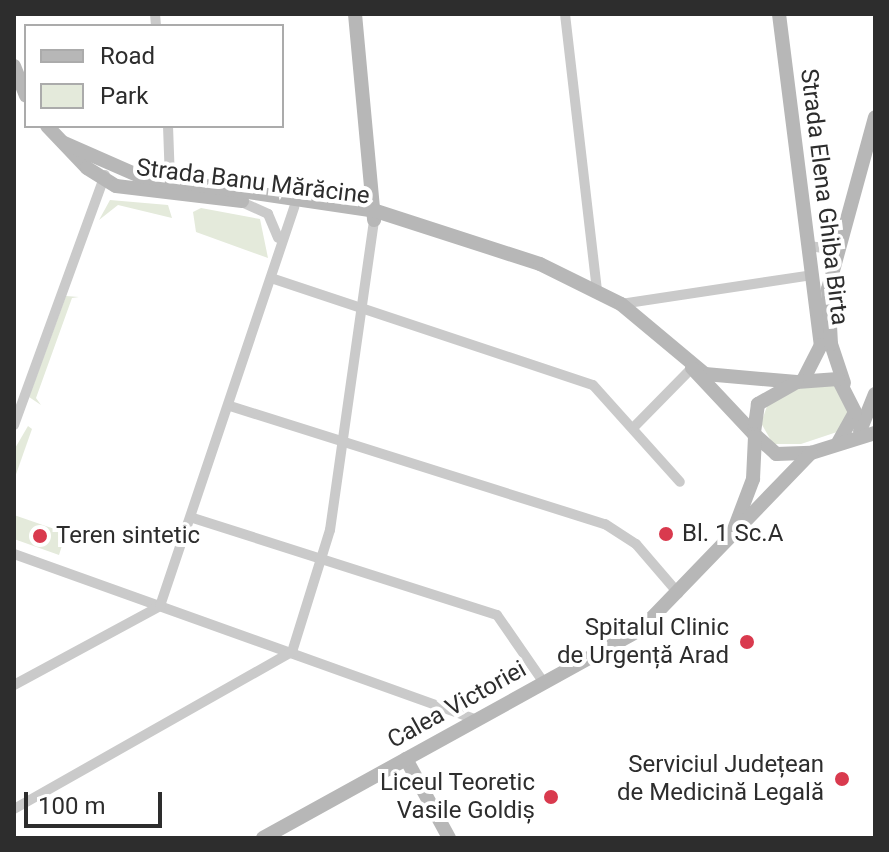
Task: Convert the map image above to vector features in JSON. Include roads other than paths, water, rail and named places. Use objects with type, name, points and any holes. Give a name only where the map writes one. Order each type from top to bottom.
[{"type":"main road","points":[[355,14],[375,216]]},
{"type":"main road","name":"Strada Elena Ghiba Birta","points":[[779,14],[821,350],[800,381]]},
{"type":"main road","points":[[14,66],[24,91]]},
{"type":"main road","points":[[838,443],[854,418],[827,296],[875,117]]},
{"type":"main road","points":[[49,128],[64,143],[106,173]]},
{"type":"main road","name":"Strada Banu Mărăcine","points":[[106,173],[237,200],[375,216]]},
{"type":"main road","name":"Strada Banu Mărăcine","points":[[106,173],[375,216],[540,264],[597,289],[621,304],[692,368],[755,435]]},
{"type":"main road","name":"Strada Banu Mărăcine","points":[[692,368],[720,379],[800,381]]},
{"type":"main road","points":[[856,438],[874,397],[845,384],[800,381],[763,397],[755,435],[776,454],[811,453],[875,433]]},
{"type":"main road","name":"Calea Victoriei","points":[[732,533],[753,479],[755,435]]},
{"type":"main road","name":"Calea Victoriei","points":[[263,838],[641,629],[811,453]]},
{"type":"main road","points":[[406,759],[449,838]]},
{"type":"street","points":[[565,14],[597,289]]},
{"type":"street","points":[[168,128],[170,181]]},
{"type":"street","points":[[14,425],[106,173]]},
{"type":"street","points":[[237,200],[268,214],[279,240]]},
{"type":"street","points":[[14,685],[160,606],[230,406],[271,278],[279,240],[294,207]]},
{"type":"street","points":[[14,809],[292,652],[323,559],[344,440],[375,216]]},
{"type":"street","points":[[809,246],[838,250]]},
{"type":"street","points":[[621,304],[812,275]]},
{"type":"street","points":[[271,278],[587,382],[634,427],[680,482]]},
{"type":"street","points":[[634,427],[692,368]]},
{"type":"street","points":[[230,406],[618,529],[678,593]]},
{"type":"street","points":[[193,518],[502,617],[544,683]]},
{"type":"street","points":[[14,554],[477,720]]},
{"type":"place","name":"Bl. 1 Sc.A","points":[[666,534]]},
{"type":"place","name":"Teren sintetic","points":[[40,536]]},
{"type":"place","name":"Spitalul Clinic de Urgență Arad","points":[[747,642]]},
{"type":"place","name":"Serviciul Județean de Medicină Legală","points":[[842,779]]},
{"type":"place","name":"Liceul Teoretic Vasile Goldiș","points":[[551,797]]}]
